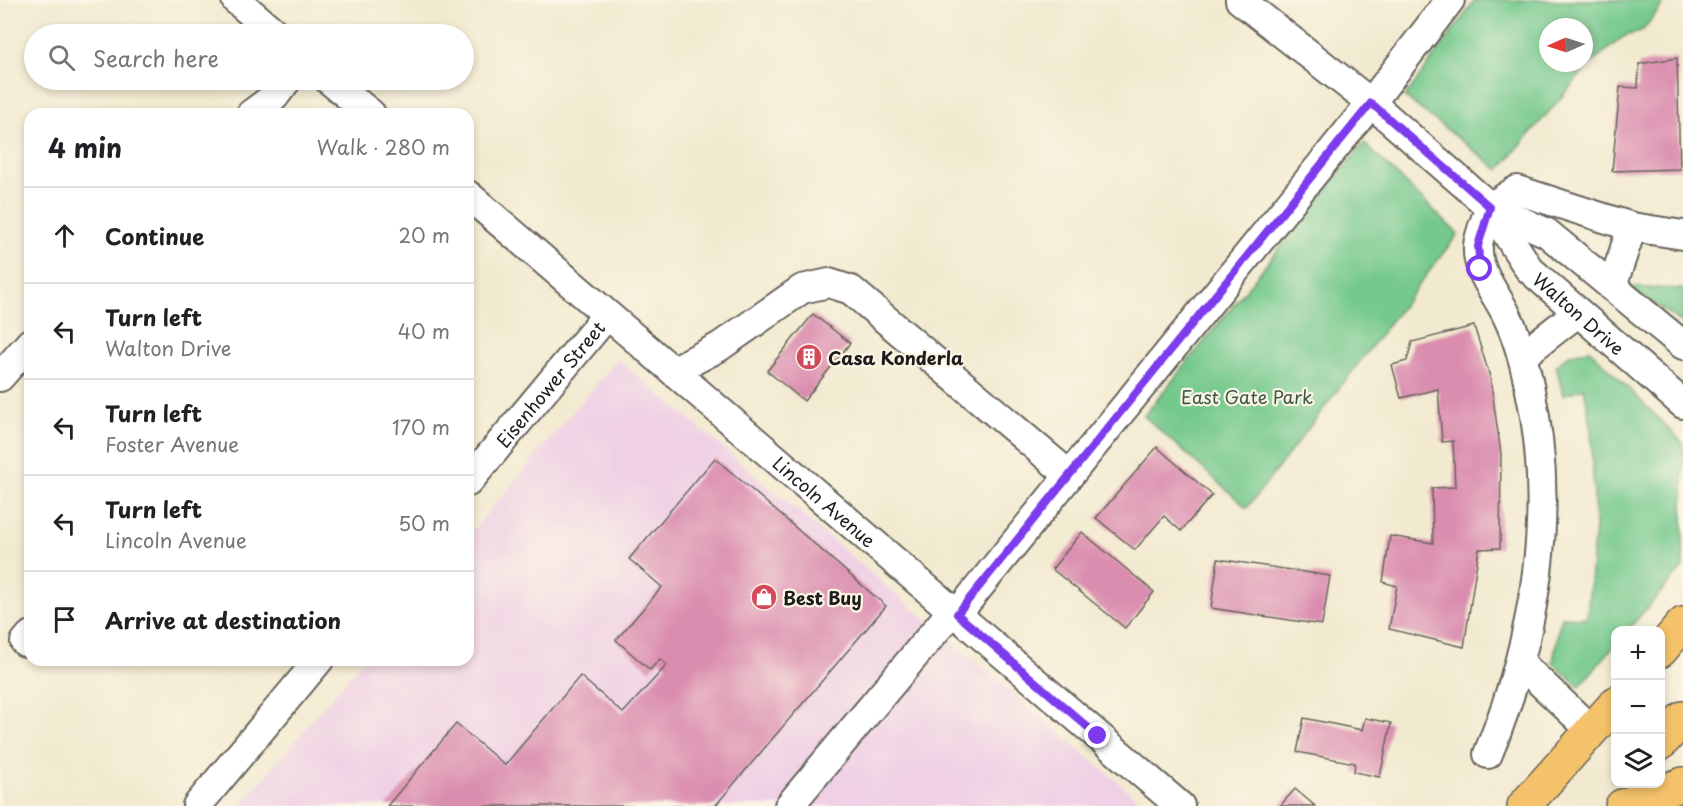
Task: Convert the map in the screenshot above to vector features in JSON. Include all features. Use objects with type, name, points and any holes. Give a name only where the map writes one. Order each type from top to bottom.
[{"type":"main road","points":[[1665,645],[1683,624]]},
{"type":"main road","points":[[1524,806],[1611,709]]},
{"type":"main road","points":[[1665,738],[1683,718]]},
{"type":"main road","points":[[1622,806],[1683,784]]},
{"type":"main road","points":[[1606,806],[1622,788]]},
{"type":"street","points":[[236,0],[264,24]]},
{"type":"street","name":"Walton Drive","points":[[1240,0],[1371,103],[1490,207],[1547,234],[1683,345]]},
{"type":"street","points":[[789,806],[1069,475],[1371,103],[1450,0]]},
{"type":"street","points":[[259,108],[279,90]]},
{"type":"street","points":[[341,90],[364,108]]},
{"type":"street","points":[[1488,754],[1520,663],[1534,594],[1542,521],[1538,441],[1522,356],[1507,316],[1480,269],[1478,246],[1490,207],[1517,190],[1632,227],[1683,235]]},
{"type":"street","name":"Lincoln Avenue","points":[[474,200],[1180,806]]},
{"type":"street","name":"Walton Drive","points":[[1490,207],[1528,269],[1683,404]]},
{"type":"street","points":[[1612,287],[1632,227]]},
{"type":"street","points":[[673,371],[719,347],[802,289],[829,283],[851,290],[1069,475]]},
{"type":"street","points":[[1522,356],[1577,313]]},
{"type":"street","name":"Eisenhower Street","points":[[474,475],[607,315]]},
{"type":"street","points":[[0,377],[24,350]]},
{"type":"street","points":[[1520,663],[1592,731]]},
{"type":"street","points":[[197,806],[314,666]]},
{"type":"shaded area","points":[[618,359],[1146,806],[240,806],[358,666],[474,666],[474,529]]},
{"type":"green space","points":[[1475,0],[1666,0],[1643,30],[1623,37],[1593,62],[1593,18],[1539,18],[1539,72],[1583,72],[1499,170],[1405,97]]},
{"type":"green space","name":"East Gate Park","points":[[1364,143],[1458,234],[1247,508],[1144,416]]},
{"type":"green space","points":[[1628,287],[1683,289],[1683,323]]},
{"type":"green space","points":[[1589,349],[1683,443],[1683,567],[1631,626],[1611,626],[1611,650],[1579,687],[1553,663],[1562,617],[1587,618],[1595,526],[1591,425],[1584,388],[1563,395],[1556,366],[1567,356]]},
{"type":"building","points":[[1677,58],[1680,169],[1612,171],[1620,87],[1638,88],[1639,64]]},
{"type":"building","name":"Casa Konderla","points":[[813,314],[850,343],[804,401],[767,371]]},
{"type":"building","points":[[1474,326],[1490,377],[1501,454],[1500,548],[1479,549],[1464,647],[1389,629],[1397,586],[1383,582],[1390,536],[1433,543],[1432,488],[1455,487],[1453,441],[1442,442],[1438,389],[1401,398],[1392,365],[1407,361],[1412,342]]},
{"type":"building","points":[[1157,447],[1212,495],[1181,531],[1164,516],[1135,550],[1096,518]]},
{"type":"building","points":[[715,458],[886,606],[715,806],[387,806],[456,724],[505,765],[580,676],[623,713],[667,665],[660,659],[650,670],[616,640],[662,587],[629,559]]},
{"type":"building","points":[[1082,532],[1154,592],[1125,628],[1052,569]]},
{"type":"building","points":[[1218,559],[1330,576],[1322,625],[1211,608]]},
{"type":"building","points":[[1304,718],[1362,730],[1365,718],[1391,723],[1380,777],[1354,772],[1355,763],[1297,752]]},
{"type":"building","points":[[1295,789],[1315,806],[1280,806]]},
{"type":"place","name":"Casa Konderla","points":[[809,357]]},
{"type":"place","name":"Best Buy","points":[[764,597]]},
{"type":"route","points":[[1098,736],[957,614],[1371,103],[1490,207],[1478,246],[1480,269]]}]
